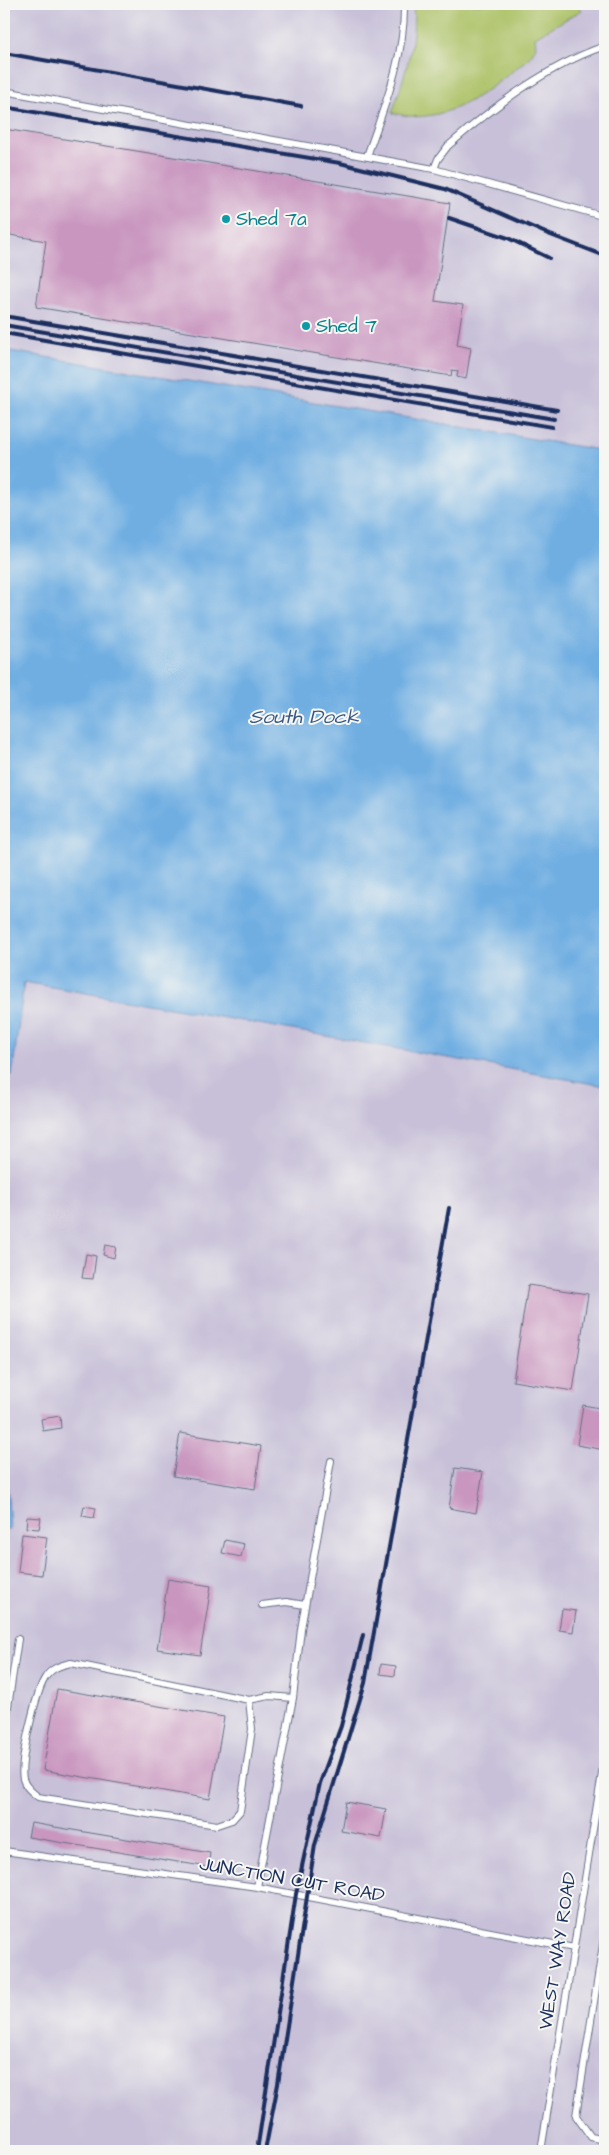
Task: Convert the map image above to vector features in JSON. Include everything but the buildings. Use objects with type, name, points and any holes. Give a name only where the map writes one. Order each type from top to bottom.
[{"type":"lane","points":[[367,156],[396,69],[403,30],[404,4]]},
{"type":"lane","points":[[434,169],[438,159],[448,146],[529,85],[572,59],[605,46]]},
{"type":"lane","points":[[4,91],[434,169],[602,216]]},
{"type":"lane","points":[[257,1887],[293,1698],[305,1605],[331,1461]]},
{"type":"lane","points":[[262,1605],[286,1602],[305,1605]]},
{"type":"lane","points":[[4,1734],[18,1638]]},
{"type":"lane","points":[[249,1700],[252,1728],[240,1811],[232,1820],[217,1825],[38,1797],[29,1790],[23,1781],[22,1766],[38,1693],[46,1676],[58,1665],[71,1663],[249,1700],[269,1696],[293,1698]]},
{"type":"lane","name":"WEST WAY ROAD","points":[[541,2151],[605,1755]]},
{"type":"lane","name":"JUNCTION CUT ROAD","points":[[4,1851],[257,1887],[574,1948]]},
{"type":"lane","points":[[605,1932],[576,2116],[591,2137],[605,2140]]},
{"type":"shaded area","points":[[4,4],[605,4],[605,2151],[4,2151]]},
{"type":"green space","points":[[413,4],[575,4],[582,10],[535,37],[536,46],[531,56],[482,94],[469,102],[441,113],[417,117],[392,113],[405,73],[411,46],[414,18]]},
{"type":"water","name":"South Dock","points":[[4,350],[605,451],[605,1086],[24,982],[12,1075],[4,1079]]},
{"type":"water","points":[[4,1436],[10,1530],[4,1529]]},
{"type":"railway","points":[[4,53],[301,106]]},
{"type":"railway","points":[[4,107],[340,163],[445,189],[548,234],[605,256]]},
{"type":"railway","points":[[449,218],[508,238],[549,258]]},
{"type":"railway","points":[[4,316],[557,410]]},
{"type":"railway","points":[[4,325],[554,419]]},
{"type":"railway","points":[[4,333],[552,427]]},
{"type":"railway","points":[[265,2151],[278,2084],[315,1845],[365,1683],[449,1208]]},
{"type":"railway","points":[[257,2151],[296,1894],[320,1783],[341,1726],[363,1635]]},
{"type":"place","name":"Shed 7a","points":[[226,219]]},
{"type":"place","name":"Shed 7","points":[[306,326]]}]
